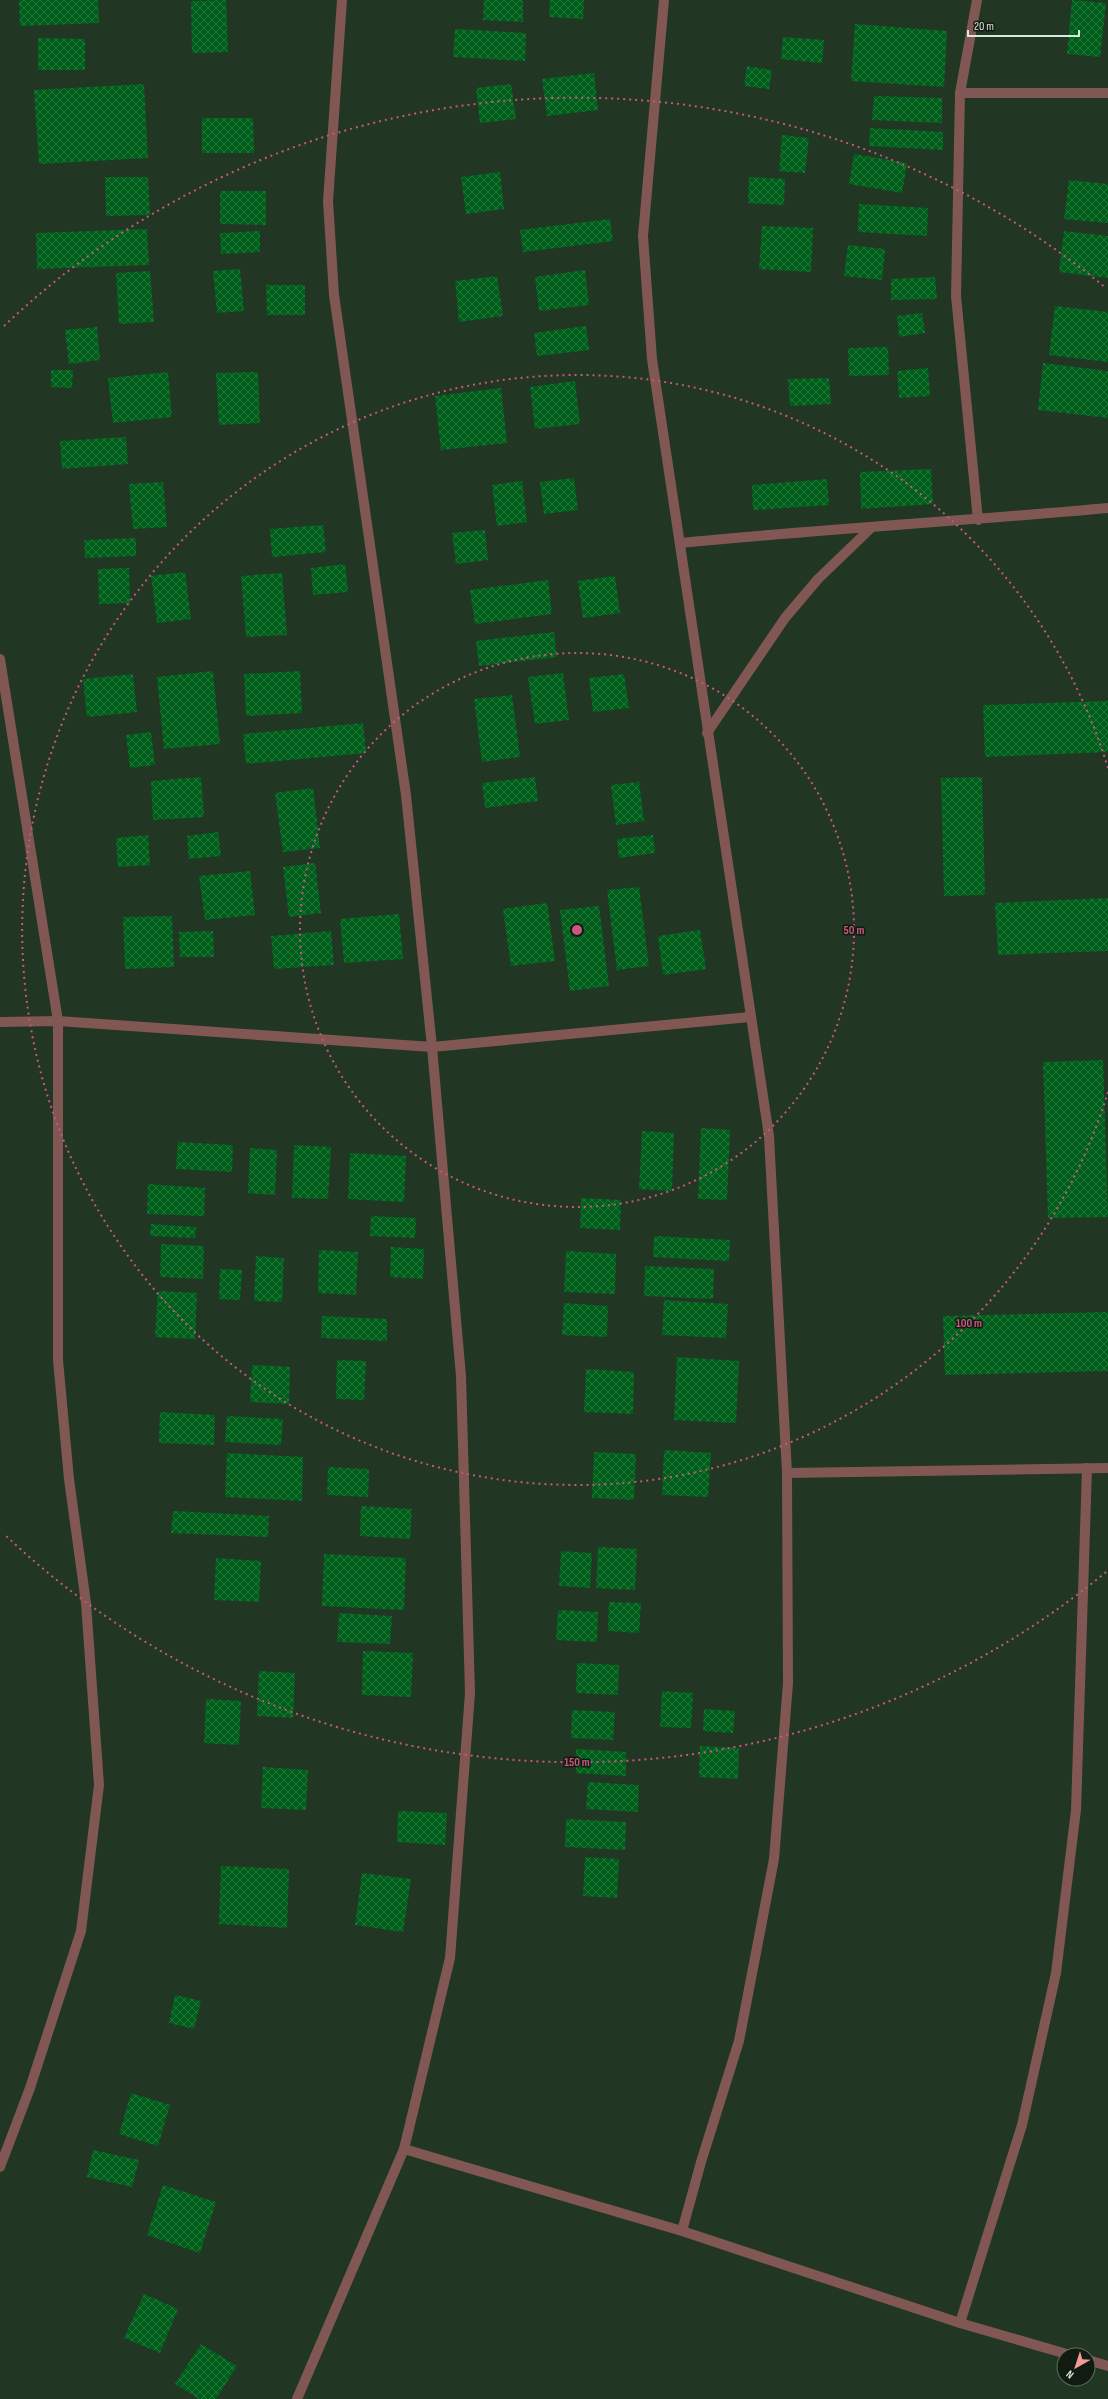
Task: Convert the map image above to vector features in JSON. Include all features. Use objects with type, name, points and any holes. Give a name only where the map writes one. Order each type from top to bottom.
[{"type":"street","points":[[297,2399],[404,2149],[450,1958],[470,1693],[460,1376],[432,1046],[406,795],[334,295],[328,201],[342,0]]},
{"type":"street","points":[[664,0],[643,236],[652,358],[707,733],[769,1136],[787,1473],[788,1683],[774,1859],[739,2041],[701,2162],[682,2232]]},
{"type":"street","points":[[976,0],[960,93],[956,296],[978,520]]},
{"type":"street","points":[[960,93],[1108,93]]},
{"type":"street","points":[[680,543],[790,532],[978,520],[1108,508]]},
{"type":"street","points":[[707,733],[785,618],[818,579],[872,527]]},
{"type":"street","points":[[0,659],[58,1021],[58,1360],[69,1479],[86,1603],[99,1784],[81,1931],[30,2088],[0,2167]]},
{"type":"street","points":[[0,1022],[58,1021],[432,1046],[750,1017]]},
{"type":"street","points":[[960,2323],[1022,2125],[1056,1973],[1076,1810],[1087,1468]]},
{"type":"street","points":[[787,1473],[1108,1468]]},
{"type":"street","points":[[404,2149],[682,2232],[960,2323],[1056,2351]]},
{"type":"street","points":[[1096,2362],[1108,2366]]},
{"type":"building","points":[[19,0],[98,0],[99,23],[20,26]]},
{"type":"building","points":[[226,0],[228,52],[192,53],[191,1]]},
{"type":"building","points":[[484,0],[523,0],[523,22],[483,20]]},
{"type":"building","points":[[550,0],[584,0],[583,19],[549,17]]},
{"type":"building","points":[[1072,0],[1106,3],[1100,57],[1067,54]]},
{"type":"building","points":[[855,24],[947,31],[944,87],[851,81]]},
{"type":"building","points":[[455,29],[526,33],[525,61],[453,57]]},
{"type":"building","points":[[783,37],[824,40],[822,63],[781,59]]},
{"type":"building","points":[[38,38],[85,39],[85,70],[38,70]]},
{"type":"building","points":[[747,66],[772,70],[769,89],[744,86]]},
{"type":"building","points":[[594,73],[598,110],[547,116],[542,79]]},
{"type":"building","points":[[144,84],[148,158],[39,164],[34,90]]},
{"type":"building","points":[[511,84],[516,119],[480,123],[476,88]]},
{"type":"building","points":[[874,96],[942,98],[942,123],[872,120]]},
{"type":"building","points":[[202,118],[253,118],[254,153],[202,153]]},
{"type":"building","points":[[870,128],[943,132],[943,150],[869,146]]},
{"type":"building","points":[[782,135],[809,138],[805,173],[779,171]]},
{"type":"building","points":[[854,154],[907,163],[902,193],[849,184]]},
{"type":"building","points":[[500,172],[504,209],[466,214],[461,177]]},
{"type":"building","points":[[105,177],[148,177],[150,215],[106,216]]},
{"type":"building","points":[[749,177],[785,179],[784,205],[748,203]]},
{"type":"building","points":[[1069,180],[1108,184],[1108,223],[1064,219]]},
{"type":"building","points":[[220,191],[266,191],[266,225],[220,224]]},
{"type":"building","points":[[859,204],[928,208],[927,236],[858,232]]},
{"type":"building","points":[[610,219],[613,241],[523,252],[520,230]]},
{"type":"building","points":[[762,226],[813,228],[811,272],[759,269]]},
{"type":"building","points":[[147,229],[149,265],[37,269],[36,233]]},
{"type":"building","points":[[260,231],[260,252],[221,254],[220,233]]},
{"type":"building","points":[[1064,231],[1108,236],[1108,278],[1059,272]]},
{"type":"building","points":[[848,245],[885,249],[882,280],[844,276]]},
{"type":"building","points":[[240,269],[244,311],[217,313],[213,271]]},
{"type":"building","points":[[585,270],[589,305],[539,311],[535,277]]},
{"type":"building","points":[[150,271],[154,322],[119,324],[116,273]]},
{"type":"building","points":[[497,276],[503,316],[459,322],[455,281]]},
{"type":"building","points":[[935,277],[937,299],[891,300],[891,279]]},
{"type":"building","points":[[266,285],[305,285],[305,315],[267,315]]},
{"type":"building","points":[[1055,306],[1108,312],[1108,362],[1049,355]]},
{"type":"building","points":[[922,313],[925,333],[899,337],[897,316]]},
{"type":"building","points":[[586,326],[589,350],[537,356],[534,333]]},
{"type":"building","points":[[97,327],[100,360],[69,364],[65,330]]},
{"type":"building","points":[[888,347],[889,375],[849,376],[848,348]]},
{"type":"building","points":[[1043,363],[1108,371],[1108,418],[1038,410]]},
{"type":"building","points":[[928,368],[930,396],[899,398],[897,371]]},
{"type":"building","points":[[51,370],[73,370],[72,388],[51,387]]},
{"type":"building","points":[[168,372],[172,417],[113,423],[108,378]]},
{"type":"building","points":[[258,372],[260,423],[219,425],[216,373]]},
{"type":"building","points":[[829,378],[831,404],[790,406],[788,379]]},
{"type":"building","points":[[575,381],[580,424],[535,429],[530,387]]},
{"type":"building","points":[[501,388],[507,443],[441,450],[435,396]]},
{"type":"building","points":[[126,437],[128,464],[62,469],[60,441]]},
{"type":"building","points":[[931,469],[933,504],[861,509],[860,472]]},
{"type":"building","points":[[574,478],[578,510],[544,514],[540,482]]},
{"type":"building","points":[[827,479],[829,505],[753,510],[752,485]]},
{"type":"building","points":[[522,481],[527,522],[497,526],[492,485]]},
{"type":"building","points":[[163,482],[167,527],[133,529],[129,484]]},
{"type":"building","points":[[323,525],[326,552],[272,557],[270,529]]},
{"type":"building","points":[[485,530],[488,560],[456,564],[452,533]]},
{"type":"building","points":[[136,538],[136,556],[85,558],[84,540]]},
{"type":"building","points":[[345,564],[348,592],[313,595],[311,568]]},
{"type":"building","points":[[129,568],[130,603],[99,604],[98,569]]},
{"type":"building","points":[[185,572],[191,619],[157,623],[151,576]]},
{"type":"building","points":[[282,573],[287,635],[246,637],[241,576]]},
{"type":"building","points":[[615,576],[620,613],[583,618],[578,581]]},
{"type":"building","points":[[548,580],[552,614],[475,624],[470,590]]},
{"type":"building","points":[[554,632],[557,657],[479,666],[476,641]]},
{"type":"building","points":[[213,671],[220,744],[164,749],[157,677]]},
{"type":"building","points":[[300,671],[302,713],[246,716],[244,674]]},
{"type":"building","points":[[563,673],[569,720],[535,724],[528,677]]},
{"type":"building","points":[[133,674],[137,712],[87,717],[83,679]]},
{"type":"building","points":[[624,674],[629,708],[593,712],[589,678]]},
{"type":"building","points":[[512,695],[520,757],[482,762],[474,699]]},
{"type":"building","points":[[1108,701],[1108,752],[985,757],[983,705]]},
{"type":"building","points":[[363,723],[366,753],[246,764],[243,734]]},
{"type":"building","points":[[151,732],[155,765],[130,768],[126,735]]},
{"type":"building","points":[[201,777],[204,817],[153,820],[151,781]]},
{"type":"building","points":[[535,777],[538,801],[485,808],[482,783]]},
{"type":"building","points":[[982,777],[985,895],[944,896],[941,778]]},
{"type":"building","points":[[639,782],[644,821],[616,825],[611,785]]},
{"type":"building","points":[[313,788],[320,848],[283,852],[275,793]]},
{"type":"building","points":[[218,832],[221,856],[189,859],[187,836]]},
{"type":"building","points":[[148,835],[150,865],[118,867],[116,838]]},
{"type":"building","points":[[653,835],[655,853],[619,858],[617,839]]},
{"type":"building","points":[[315,863],[321,913],[289,917],[283,867]]},
{"type":"building","points":[[250,871],[255,915],[205,920],[199,876]]},
{"type":"building","points":[[639,887],[649,966],[617,970],[607,890]]},
{"type":"building","points":[[1108,898],[1108,951],[998,955],[995,903]]},
{"type":"building","points":[[547,903],[555,961],[511,966],[503,909]]},
{"type":"building","points":[[599,906],[609,986],[570,991],[560,910]]},
{"type":"building","points":[[399,914],[403,959],[344,963],[340,919]]},
{"type":"building","points":[[172,916],[174,967],[125,969],[123,917]]},
{"type":"building","points":[[700,930],[706,969],[663,975],[658,936]]},
{"type":"building","points":[[213,931],[214,957],[180,957],[179,932]]},
{"type":"building","points":[[331,931],[334,965],[274,969],[271,936]]},
{"type":"building","points":[[1103,1060],[1108,1217],[1048,1218],[1043,1062]]},
{"type":"building","points":[[701,1128],[730,1130],[727,1200],[698,1199]]},
{"type":"building","points":[[642,1131],[674,1133],[672,1191],[639,1189]]},
{"type":"building","points":[[178,1142],[233,1145],[232,1172],[176,1169]]},
{"type":"building","points":[[294,1145],[331,1147],[328,1199],[292,1198]]},
{"type":"building","points":[[250,1148],[277,1150],[275,1195],[248,1193]]},
{"type":"building","points":[[350,1153],[406,1156],[404,1202],[348,1199]]},
{"type":"building","points":[[148,1184],[205,1188],[204,1216],[147,1214]]},
{"type":"building","points":[[581,1198],[621,1200],[620,1230],[580,1228]]},
{"type":"building","points":[[371,1216],[416,1218],[415,1238],[370,1236]]},
{"type":"building","points":[[151,1224],[196,1227],[195,1238],[150,1236]]},
{"type":"building","points":[[654,1236],[730,1240],[729,1261],[653,1257]]},
{"type":"building","points":[[161,1244],[204,1246],[203,1279],[160,1277]]},
{"type":"building","points":[[391,1247],[424,1249],[423,1279],[390,1277]]},
{"type":"building","points":[[319,1250],[358,1252],[356,1295],[318,1293]]},
{"type":"building","points":[[566,1251],[616,1254],[615,1294],[564,1292]]},
{"type":"building","points":[[256,1256],[284,1258],[282,1302],[254,1301]]},
{"type":"building","points":[[645,1266],[714,1269],[713,1299],[644,1296]]},
{"type":"building","points":[[220,1269],[242,1270],[240,1300],[219,1299]]},
{"type":"building","points":[[158,1291],[197,1293],[195,1339],[155,1337]]},
{"type":"building","points":[[664,1300],[728,1304],[726,1338],[662,1335]]},
{"type":"building","points":[[564,1303],[608,1306],[607,1337],[562,1335]]},
{"type":"building","points":[[1108,1312],[1108,1371],[945,1375],[943,1316]]},
{"type":"building","points":[[322,1316],[387,1319],[387,1341],[321,1338]]},
{"type":"building","points":[[677,1357],[739,1361],[736,1423],[674,1420]]},
{"type":"building","points":[[337,1360],[366,1361],[364,1400],[336,1399]]},
{"type":"building","points":[[252,1365],[290,1367],[289,1404],[250,1402]]},
{"type":"building","points":[[586,1369],[634,1372],[633,1414],[584,1412]]},
{"type":"building","points":[[160,1412],[215,1415],[214,1445],[159,1443]]},
{"type":"building","points":[[227,1416],[283,1419],[281,1445],[225,1442]]},
{"type":"building","points":[[664,1450],[711,1453],[708,1497],[662,1495]]},
{"type":"building","points":[[594,1452],[636,1454],[634,1500],[592,1498]]},
{"type":"building","points":[[227,1453],[303,1457],[302,1501],[225,1497]]},
{"type":"building","points":[[328,1467],[369,1469],[368,1497],[327,1495]]},
{"type":"building","points":[[361,1506],[412,1509],[410,1539],[360,1536]]},
{"type":"building","points":[[173,1511],[269,1516],[268,1537],[171,1533]]},
{"type":"building","points":[[598,1547],[637,1549],[635,1590],[596,1588]]},
{"type":"building","points":[[561,1551],[592,1553],[590,1588],[559,1586]]},
{"type":"building","points":[[324,1554],[406,1558],[404,1610],[322,1606]]},
{"type":"building","points":[[216,1558],[261,1561],[259,1602],[214,1600]]},
{"type":"building","points":[[609,1602],[641,1603],[639,1633],[608,1631]]},
{"type":"building","points":[[558,1610],[598,1612],[597,1642],[556,1640]]},
{"type":"building","points":[[339,1613],[392,1616],[390,1644],[337,1642]]},
{"type":"building","points":[[363,1651],[413,1653],[411,1697],[362,1695]]},
{"type":"building","points":[[577,1663],[619,1665],[618,1695],[576,1693]]},
{"type":"building","points":[[259,1671],[295,1673],[293,1718],[257,1716]]},
{"type":"building","points":[[662,1691],[693,1693],[691,1728],[660,1727]]},
{"type":"building","points":[[206,1699],[241,1701],[239,1745],[204,1743]]},
{"type":"building","points":[[704,1709],[735,1711],[733,1733],[703,1731]]},
{"type":"building","points":[[572,1710],[615,1712],[613,1740],[571,1738]]},
{"type":"building","points":[[700,1746],[739,1748],[738,1779],[699,1777]]},
{"type":"building","points":[[576,1749],[626,1752],[626,1776],[576,1773]]},
{"type":"building","points":[[263,1767],[308,1770],[306,1810],[261,1808]]},
{"type":"building","points":[[588,1782],[639,1785],[638,1812],[586,1809]]},
{"type":"building","points":[[398,1811],[447,1813],[445,1845],[397,1842]]},
{"type":"building","points":[[566,1819],[626,1822],[625,1850],[565,1847]]},
{"type":"building","points":[[585,1857],[619,1859],[617,1898],[583,1896]]},
{"type":"building","points":[[221,1866],[289,1869],[287,1928],[219,1924]]},
{"type":"building","points":[[362,1873],[411,1879],[403,1932],[355,1925]]},
{"type":"building","points":[[175,1995],[201,2001],[194,2029],[169,2023]]},
{"type":"building","points":[[131,2093],[170,2105],[158,2146],[119,2134]]},
{"type":"building","points":[[93,2150],[139,2160],[132,2187],[87,2177]]},
{"type":"building","points":[[163,2185],[216,2202],[200,2253],[147,2235]]},
{"type":"building","points":[[144,2294],[178,2309],[160,2353],[124,2338]]},
{"type":"building","points":[[201,2344],[237,2366],[216,2399],[199,2399],[175,2384]]}]
